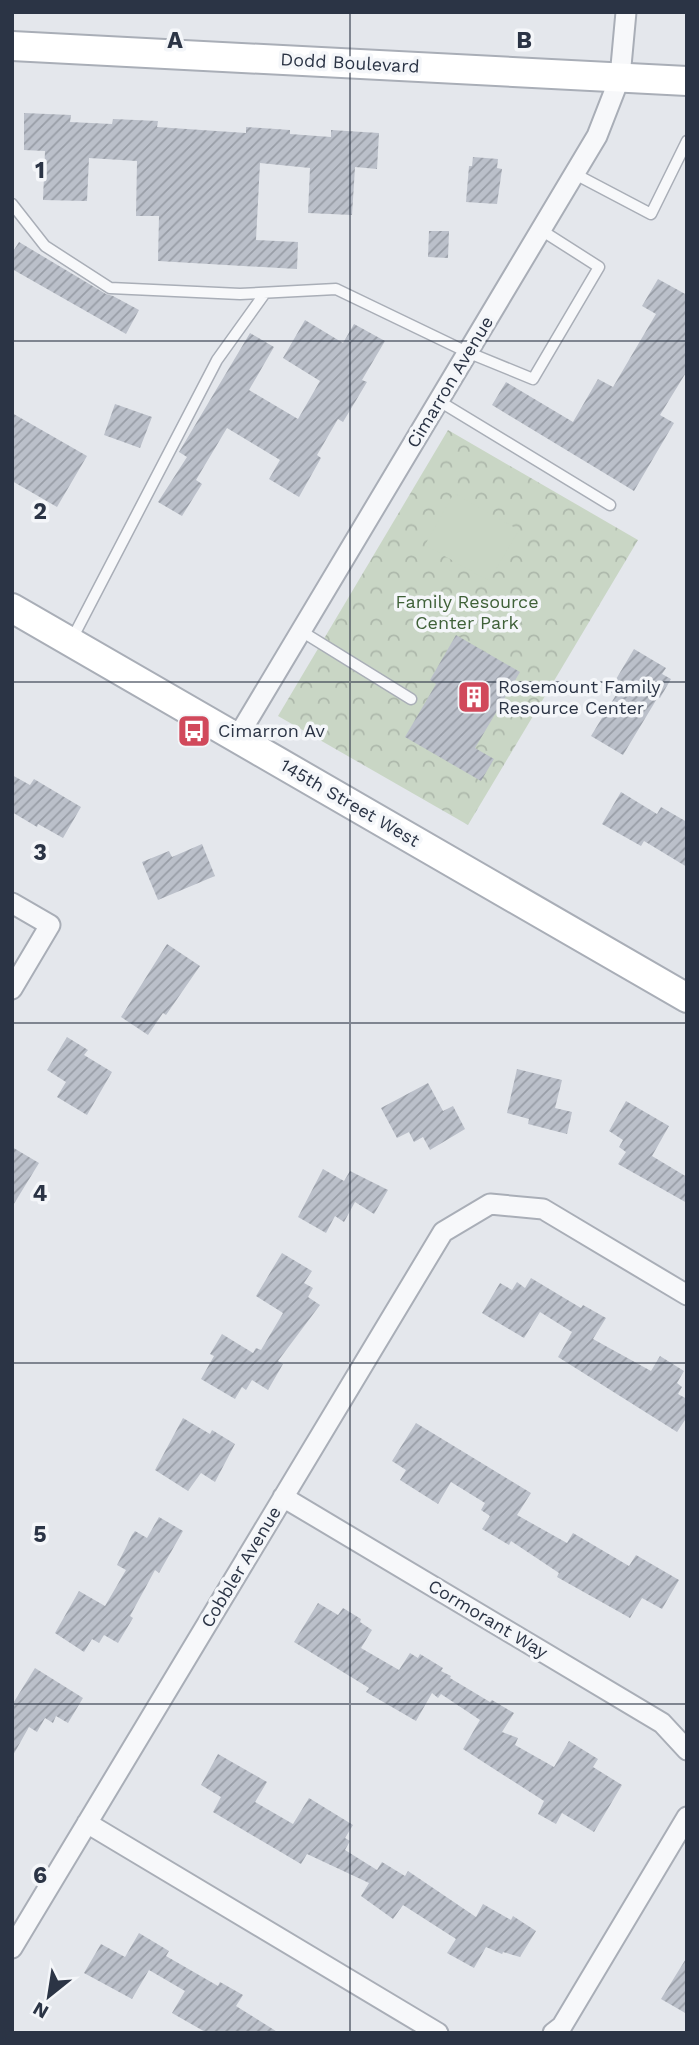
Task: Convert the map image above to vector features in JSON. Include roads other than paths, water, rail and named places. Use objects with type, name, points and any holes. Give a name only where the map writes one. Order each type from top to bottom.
[{"type":"street","name":"Cimarron Avenue","points":[[237,738],[597,135],[620,77],[626,12]]},
{"type":"street","name":"Dodd Boulevard","points":[[12,46],[687,81]]},
{"type":"street","name":"145th Street West","points":[[12,608],[687,998]]},
{"type":"street","points":[[12,903],[50,925],[12,989]]},
{"type":"street","name":"Cobbler Avenue","points":[[12,1948],[443,1232],[490,1204],[543,1209],[687,1295]]},
{"type":"street","name":"Cormorant Way","points":[[283,1497],[662,1723],[687,1750]]},
{"type":"street","points":[[553,2033],[562,2026],[687,1817]]},
{"type":"street","points":[[87,1823],[438,2033]]},
{"type":"lane","points":[[575,174],[651,214],[687,141]]},
{"type":"lane","points":[[12,204],[45,246],[110,288],[240,294],[336,289],[467,352],[533,379],[599,267],[541,230]]},
{"type":"lane","points":[[71,642],[218,360],[265,293]]},
{"type":"lane","points":[[439,401],[610,505]]},
{"type":"lane","points":[[301,631],[411,699]]},
{"type":"place","name":"Rosemount Family Resource Center","points":[[474,697]]},
{"type":"place","name":"Cimarron Av","points":[[194,731]]},
{"type":"park label","name":"Family Resource Center Park","points":[[467,612]]}]
